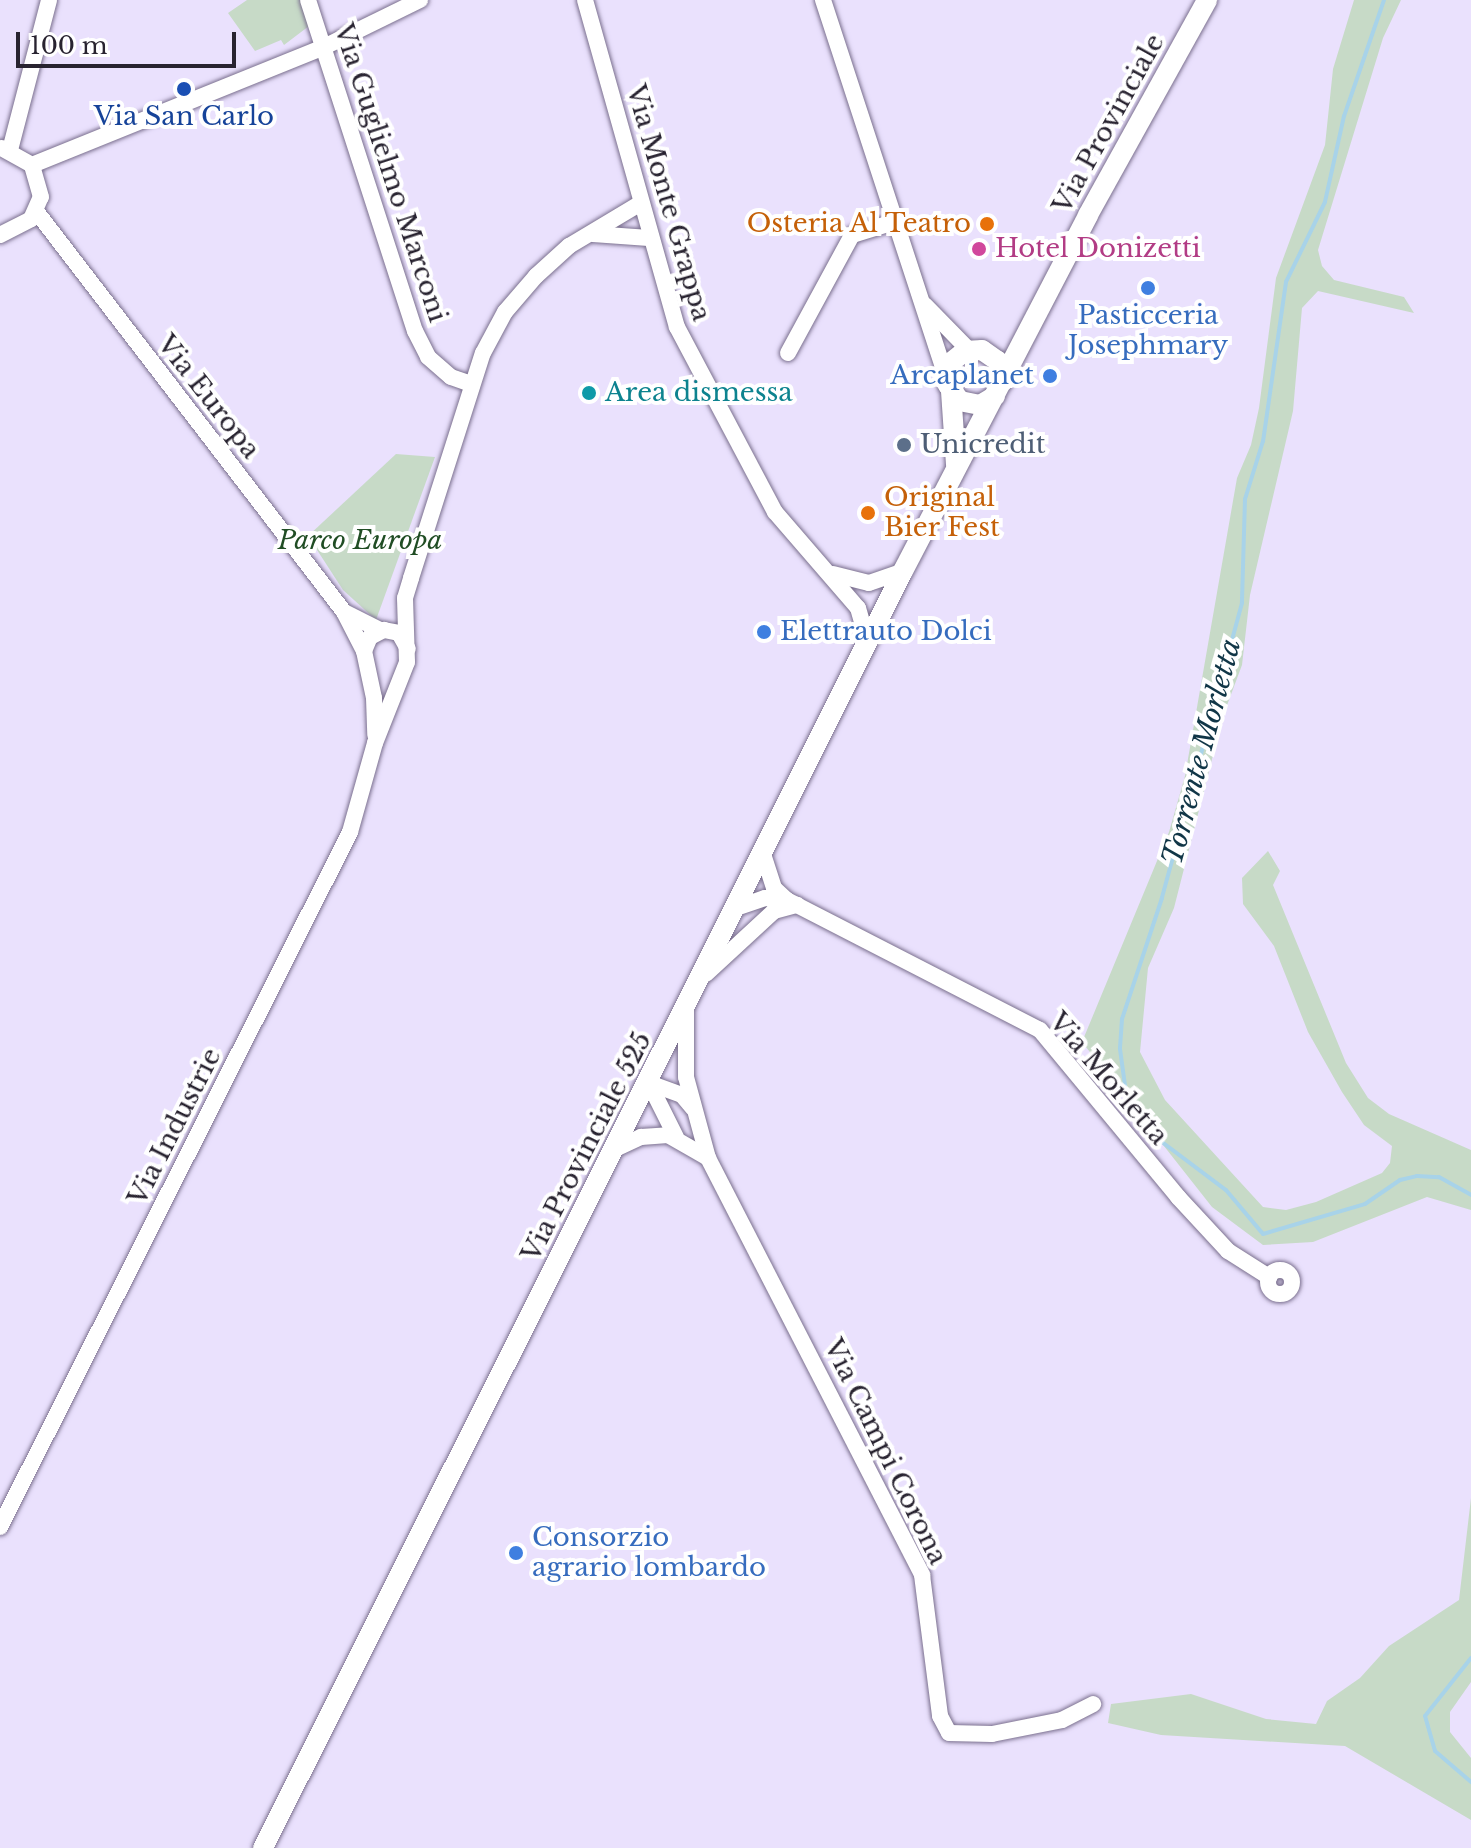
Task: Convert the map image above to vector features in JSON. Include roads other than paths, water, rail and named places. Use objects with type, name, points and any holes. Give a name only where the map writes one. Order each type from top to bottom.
[{"type":"main road","name":"Via Provinciale","points":[[1060,275],[1207,0]]},
{"type":"main road","name":"Via Provinciale 525","points":[[263,1848],[686,1010],[903,571],[1060,275]]},
{"type":"main road","points":[[956,469],[949,386],[951,362],[1035,324]]},
{"type":"main road","points":[[949,386],[970,405],[999,389],[1000,364],[976,350]]},
{"type":"street","points":[[0,235],[19,229],[36,211],[40,181],[32,165],[5,149],[49,0]]},
{"type":"street","name":"Via Guglielmo Marconi","points":[[308,0],[415,331],[428,357],[451,377],[471,384]]},
{"type":"street","points":[[32,165],[324,47],[420,0]]},
{"type":"street","name":"Via Monte Grappa","points":[[585,0],[649,238],[677,327],[775,512],[828,572]]},
{"type":"street","points":[[823,0],[949,386]]},
{"type":"street","name":"Via Industrie","points":[[375,743],[365,657],[370,637],[382,630],[405,598],[471,384],[505,312],[569,246],[641,203]]},
{"type":"street","name":"Via Europa","points":[[36,211],[344,612],[365,657]]},
{"type":"street","points":[[788,353],[852,235],[894,222]]},
{"type":"street","points":[[592,234],[649,238]]},
{"type":"street","points":[[921,301],[976,350]]},
{"type":"street","points":[[828,572],[869,583],[903,571]]},
{"type":"street","points":[[828,572],[858,608],[868,644]]},
{"type":"street","name":"Via Industrie","points":[[0,1527],[350,832],[375,743],[408,656],[405,598]]},
{"type":"street","name":"Via Europa","points":[[344,612],[382,630]]},
{"type":"street","points":[[365,657],[385,674],[408,656],[399,633],[382,630]]},
{"type":"street","points":[[763,854],[774,888],[792,903]]},
{"type":"street","points":[[736,908],[765,898],[792,903]]},
{"type":"street","points":[[702,978],[756,924],[792,903]]},
{"type":"street","name":"Via Morletta","points":[[792,903],[1040,1030],[1218,1240],[1269,1277]]},
{"type":"street","name":"Via Campi Corona","points":[[686,1010],[686,1077],[708,1158],[922,1575],[940,1716],[949,1733],[992,1734],[1062,1720],[1093,1704]]},
{"type":"street","points":[[649,1083],[682,1095],[694,1109]]},
{"type":"street","points":[[615,1149],[648,1136],[676,1137],[649,1083]]},
{"type":"street","name":"Via Campi Corona","points":[[676,1137],[708,1158]]},
{"type":"waterway","name":"Torrente Morletta","points":[[1384,0],[1344,116],[1325,202],[1286,282],[1263,441],[1245,499],[1242,603],[1162,898],[1122,1019],[1120,1049],[1126,1093],[1138,1124],[1226,1190],[1263,1234],[1365,1204],[1400,1180],[1417,1176],[1439,1177],[1471,1195]]},
{"type":"waterway","name":"Torrente Morletta","points":[[1471,1658],[1425,1716],[1435,1751],[1471,1782]]},
{"type":"place","name":"Via San Carlo","points":[[184,89]]},
{"type":"place","name":"Osteria Al Teatro","points":[[987,224]]},
{"type":"place","name":"Hotel Donizetti","points":[[979,249]]},
{"type":"place","name":"Pasticceria Josephmary","points":[[1148,288]]},
{"type":"place","name":"Arcaplanet","points":[[1050,376]]},
{"type":"place","name":"Area dismessa","points":[[589,393]]},
{"type":"place","name":"Unicredit","points":[[904,445]]},
{"type":"place","name":"Original Bier Fest","points":[[868,513]]},
{"type":"place","name":"Elettrauto Dolci","points":[[764,632]]},
{"type":"place","name":"Consorzio agrario lombardo","points":[[516,1553]]},
{"type":"park label","name":"Parco Europa","points":[[360,541]]}]
